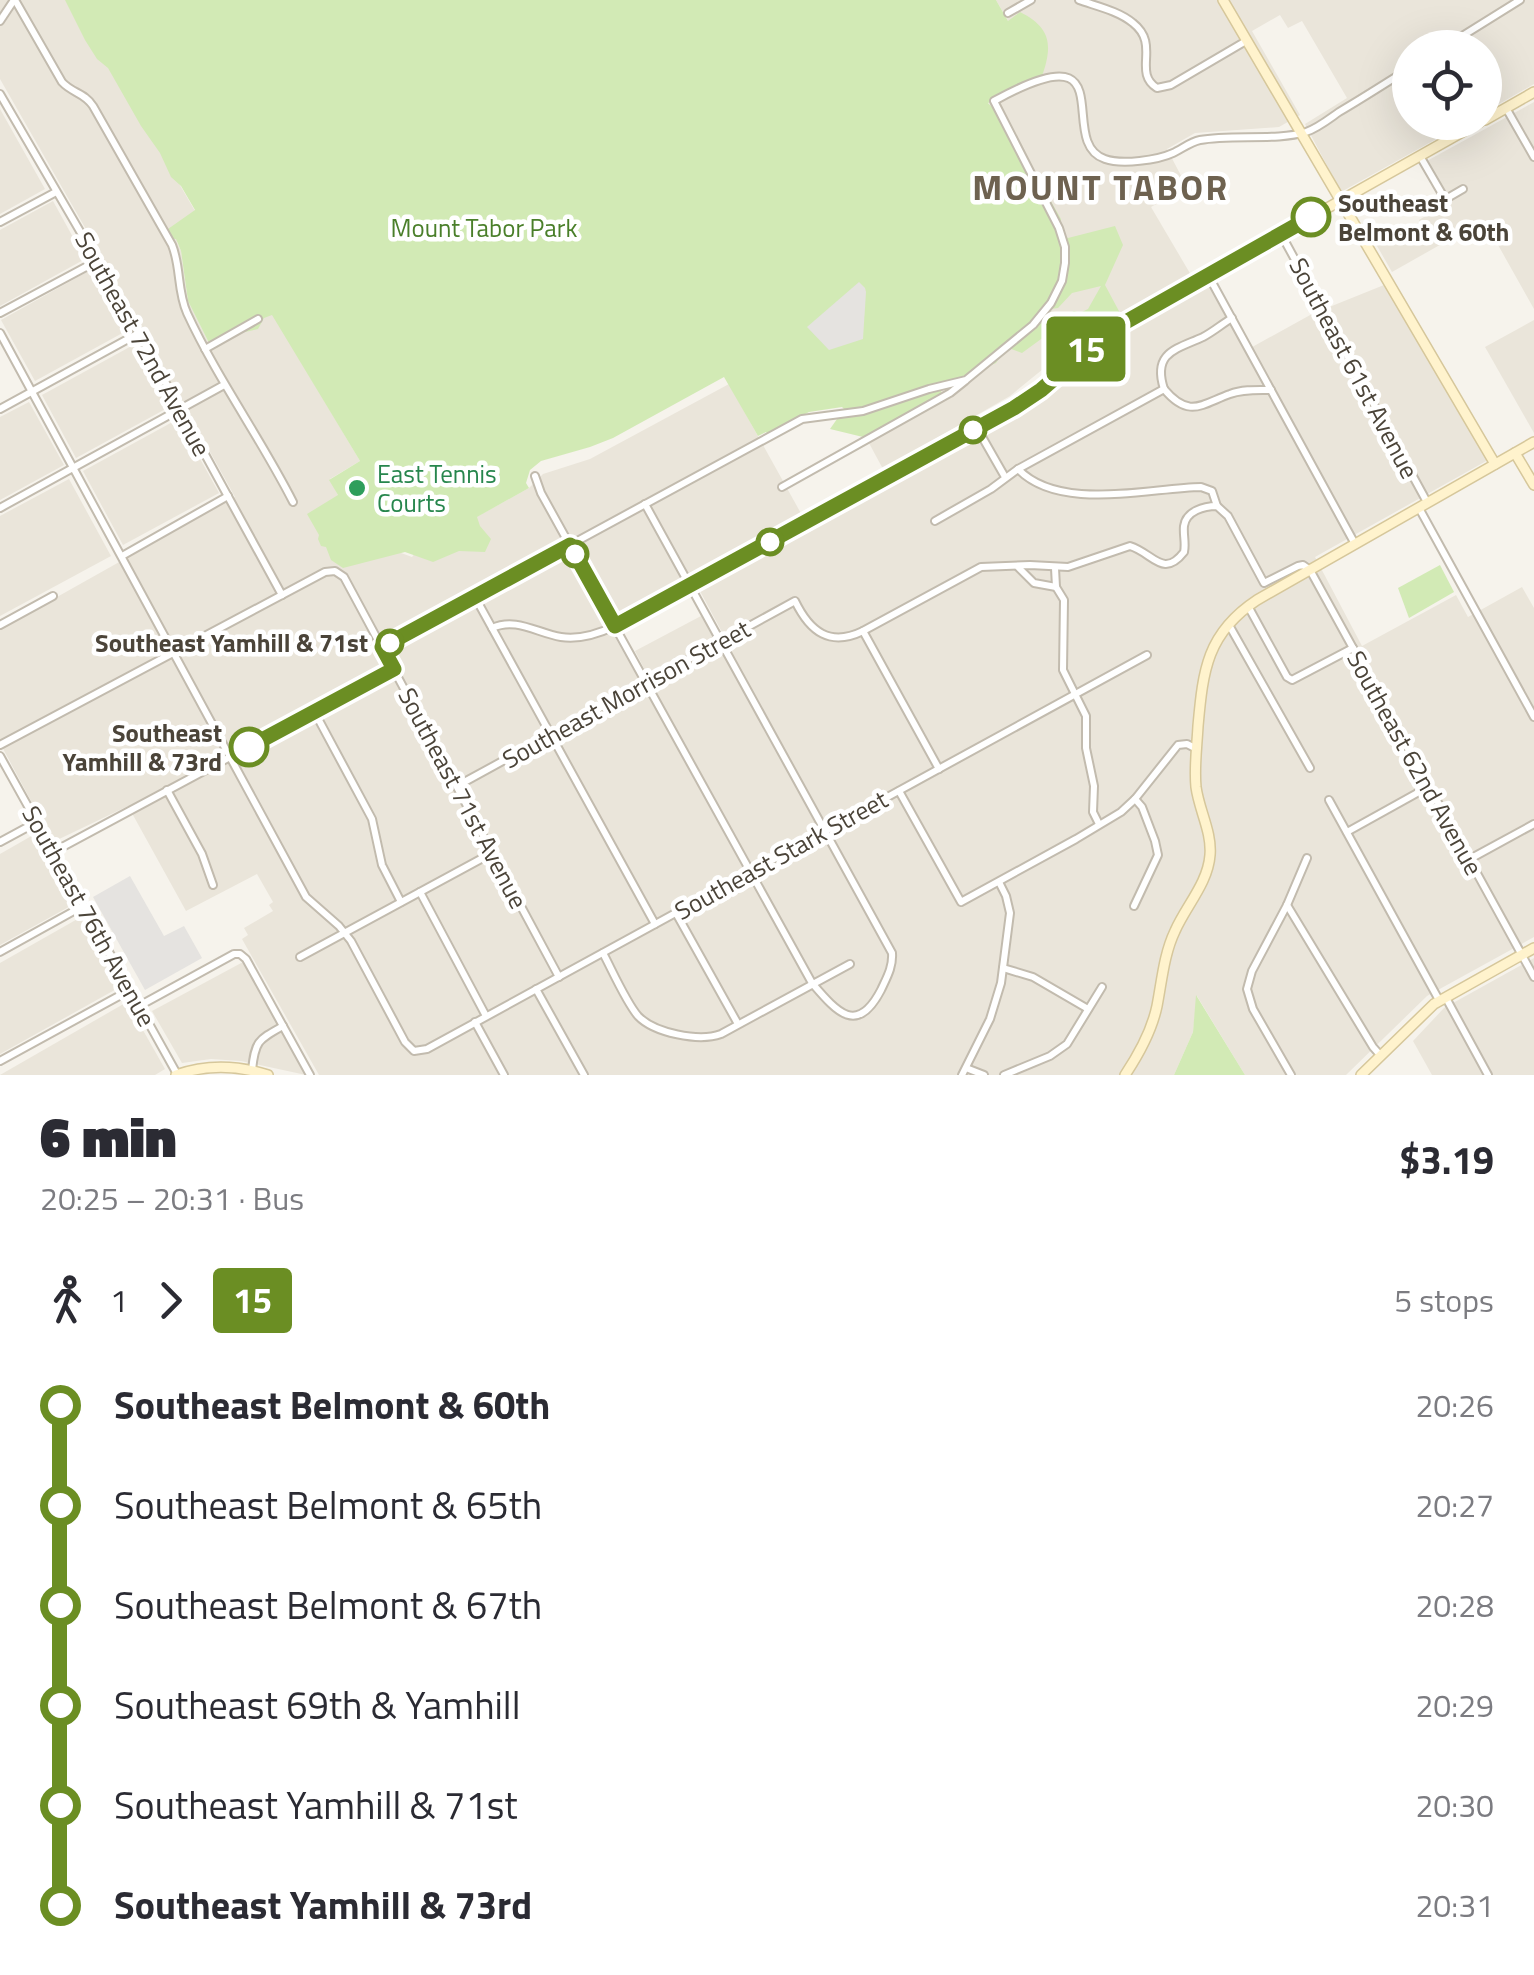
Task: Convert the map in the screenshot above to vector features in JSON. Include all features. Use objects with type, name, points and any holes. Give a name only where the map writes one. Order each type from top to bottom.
[{"type":"street","points":[[0,21],[15,0],[62,82],[94,106],[172,245],[184,303],[205,349],[293,502]]},
{"type":"street","points":[[1008,13],[1031,0]]},
{"type":"street","points":[[1079,0],[1121,16],[1140,30],[1147,47],[1145,76],[1157,88],[1171,85],[1246,41]]},
{"type":"street","points":[[1223,0],[1495,464]]},
{"type":"street","points":[[1471,30],[1514,2]]},
{"type":"street","points":[[782,487],[950,393],[1044,313],[1057,292],[1066,252],[1058,228],[994,101],[1044,78],[1070,78],[1081,96],[1089,143],[1098,155],[1110,160],[1145,160],[1170,155],[1197,140],[1309,131],[1392,79]]},
{"type":"street","points":[[1502,110],[1534,92]]},
{"type":"street","name":"Southeast 72nd Avenue","points":[[0,94],[139,333],[282,595]]},
{"type":"street","points":[[1506,108],[1534,157]]},
{"type":"street","points":[[492,628],[513,624],[574,638],[615,626],[1034,395],[1108,332],[1448,140]]},
{"type":"street","points":[[1420,156],[1445,199]]},
{"type":"street","points":[[1432,207],[1463,189]]},
{"type":"street","points":[[0,222],[56,192]]},
{"type":"street","name":"Southeast 61st Avenue","points":[[1281,234],[1534,717]]},
{"type":"street","points":[[0,313],[96,261]]},
{"type":"street","points":[[1208,275],[1355,544]]},
{"type":"street","points":[[1232,318],[1168,354],[1161,372],[1164,389],[1178,402],[1198,407],[1238,392],[1272,390]]},
{"type":"street","points":[[205,349],[258,319]]},
{"type":"street","points":[[0,409],[139,333]]},
{"type":"street","points":[[0,334],[306,897],[346,932]]},
{"type":"street","points":[[382,647],[804,418],[863,412],[929,388],[966,380]]},
{"type":"street","points":[[0,508],[224,386]]},
{"type":"street","points":[[935,520],[1018,469],[1164,389]]},
{"type":"street","points":[[977,428],[1005,477]]},
{"type":"street","points":[[1125,1075],[1154,1017],[1171,938],[1209,864],[1209,838],[1196,787],[1205,670],[1211,650],[1228,624],[1248,606],[1534,442]]},
{"type":"street","points":[[1515,453],[1534,485]]},
{"type":"street","points":[[1018,469],[1060,492],[1130,493],[1202,487],[1212,491],[1217,506],[1228,516],[1264,583],[1303,564],[1310,570]]},
{"type":"street","points":[[535,476],[812,983],[839,1012],[849,1016],[866,1012],[892,969],[893,957],[887,943],[645,504]]},
{"type":"street","points":[[122,556],[228,496]]},
{"type":"street","points":[[940,769],[863,631],[981,567],[1068,567],[1130,546],[1157,562],[1176,562],[1184,552],[1184,526],[1190,516],[1204,507],[1217,506]]},
{"type":"street","points":[[1018,567],[1026,578],[1056,588]]},
{"type":"street","points":[[1055,568],[1056,588],[1064,600],[1063,670],[1086,716],[1093,812],[1100,824]]},
{"type":"street","name":"Southeast 71st Avenue","points":[[282,595],[326,572],[335,570],[344,578],[559,976]]},
{"type":"street","name":"Southeast 62nd Avenue","points":[[1310,570],[1534,976]]},
{"type":"street","points":[[0,745],[282,595]]},
{"type":"street","points":[[0,624],[53,596]]},
{"type":"street","points":[[475,597],[656,924]]},
{"type":"street","name":"Southeast Morrison Street","points":[[457,786],[795,601],[806,622],[824,635],[844,638],[863,631]]},
{"type":"street","points":[[1248,606],[1292,680],[1353,648]]},
{"type":"street","points":[[1228,624],[1310,768]]},
{"type":"street","name":"Southeast Stark Street","points":[[346,932],[405,1042],[414,1051],[427,1049],[1147,656]]},
{"type":"street","points":[[53,852],[394,669]]},
{"type":"street","points":[[314,711],[372,819],[382,865],[401,902]]},
{"type":"street","points":[[898,791],[961,902],[1120,812],[1174,748],[1186,744],[1197,749]]},
{"type":"street","name":"Southeast 76th Avenue","points":[[0,756],[177,1075]]},
{"type":"street","points":[[1347,832],[1428,787]]},
{"type":"street","points":[[167,790],[202,854],[213,885]]},
{"type":"street","points":[[1134,906],[1158,855],[1156,841],[1135,798]]},
{"type":"street","points":[[1329,800],[1488,1075]]},
{"type":"street","points":[[0,842],[37,822]]},
{"type":"street","points":[[1468,860],[1534,824]]},
{"type":"street","points":[[300,956],[492,853]]},
{"type":"street","points":[[1291,1075],[1248,997],[1250,978],[1307,858]]},
{"type":"street","points":[[984,1075],[964,1072],[998,1000],[1010,913],[999,882]]},
{"type":"street","points":[[420,892],[486,1016]]},
{"type":"street","points":[[1287,905],[1381,1056]]},
{"type":"street","points":[[0,952],[83,906]]},
{"type":"street","points":[[676,913],[738,1024]]},
{"type":"street","points":[[1361,1075],[1442,998],[1534,948]]},
{"type":"street","points":[[603,953],[637,1014],[651,1024],[701,1038],[738,1024],[850,964]]},
{"type":"street","points":[[139,1006],[240,954],[310,1075]]},
{"type":"street","points":[[1003,968],[1033,978],[1088,1009]]},
{"type":"street","points":[[1004,1075],[1058,1052],[1074,1036],[1102,987]]},
{"type":"street","points":[[536,989],[584,1075]]},
{"type":"street","points":[[0,1062],[130,990]]},
{"type":"street","points":[[475,1022],[504,1075]]},
{"type":"street","points":[[252,1070],[259,1040],[283,1026]]},
{"type":"street","points":[[177,1075],[208,1067],[268,1075]]},
{"type":"shaded area","points":[[0,0],[72,0],[195,211],[177,242],[188,301],[209,343],[269,308],[360,461],[330,479],[338,495],[382,546],[412,557],[418,549],[529,488],[543,474],[590,459],[729,384],[803,517],[1010,420],[1044,397],[1105,343],[1206,282],[1245,351],[1312,314],[1384,285],[1488,460],[1315,557],[1362,646],[1456,595],[1468,617],[1522,587],[1534,608],[1534,937],[1427,996],[1346,1075],[1245,1075],[1197,996],[1193,1032],[1174,1075],[319,1075],[242,939],[248,935],[244,928],[273,911],[269,905],[273,902],[257,874],[186,911],[128,806],[53,842],[0,743],[0,629],[235,497],[0,79]],"holes":[[[693,578],[723,634],[714,639],[701,616],[635,651],[648,676],[639,680],[608,625]]]},
{"type":"shaded area","points":[[996,0],[1534,0],[1534,84],[1502,102],[1502,30],[1392,30],[1392,140],[1434,140],[1341,192],[1305,124],[1347,98],[1302,21],[1288,28],[1280,15],[1252,31],[1300,115],[1279,127],[1195,133],[1167,149],[1187,187],[1151,207],[1191,275],[1086,334],[1010,396],[883,469],[863,432],[1001,135],[986,94],[1037,71]]},
{"type":"shaded area","points":[[1534,102],[1534,309],[1484,220],[1392,272],[1373,239],[1400,223],[1406,235],[1422,226],[1419,220],[1450,201],[1425,162],[1465,140],[1502,140],[1502,120]]},
{"type":"shaded area","points":[[0,109],[45,189],[0,214]]},
{"type":"shaded area","points":[[53,201],[85,259],[0,306],[0,230]]},
{"type":"shaded area","points":[[94,268],[128,330],[35,381],[1,320]]},
{"type":"shaded area","points":[[859,282],[866,292],[863,339],[829,350],[807,327]]},
{"type":"shaded area","points":[[1534,320],[1534,433],[1485,347]]},
{"type":"shaded area","points":[[137,343],[171,406],[76,458],[42,395]]},
{"type":"shaded area","points":[[29,402],[64,465],[0,500],[0,417]]},
{"type":"shaded area","points":[[178,419],[219,493],[123,545],[83,471]]},
{"type":"shaded area","points":[[69,479],[111,556],[0,616],[0,516]]},
{"type":"shaded area","points":[[35,834],[74,904],[0,945],[0,854]]},
{"type":"shaded area","points":[[130,876],[164,936],[184,926],[202,958],[145,990],[93,897]]},
{"type":"shaded area","points":[[81,917],[120,987],[0,1054],[0,963]]},
{"type":"shaded area","points":[[1534,958],[1534,1075],[1432,1075],[1413,1041],[1444,1008]]},
{"type":"shaded area","points":[[243,962],[306,1075],[241,1061],[211,1059],[182,1063],[152,1011]]},
{"type":"shaded area","points":[[127,1002],[165,1069],[155,1075],[0,1075]]},
{"type":"green space","name":"Mount Tabor Park","points":[[65,0],[996,0],[1008,21],[1020,12],[1031,18],[1044,32],[1048,48],[1041,79],[1017,92],[1005,90],[1002,98],[988,103],[1004,119],[1061,219],[1060,234],[1068,238],[1115,226],[1123,245],[1105,285],[1120,313],[1076,344],[1062,318],[1088,309],[1101,286],[1072,293],[1058,308],[1043,310],[1048,334],[1022,353],[1006,347],[996,363],[942,386],[939,404],[863,437],[830,429],[842,407],[809,412],[758,436],[724,377],[613,438],[541,461],[530,470],[526,483],[529,488],[477,517],[491,539],[485,552],[459,551],[433,562],[405,552],[343,568],[321,546],[307,514],[338,495],[329,480],[360,461],[272,315],[264,318],[258,329],[209,343],[188,301],[181,251],[168,229],[195,210],[171,177],[108,68],[85,40]]},
{"type":"green space","points":[[1440,565],[1454,592],[1409,618],[1398,588]]},
{"type":"green space","points":[[1196,995],[1245,1075],[1174,1075],[1193,1032]]},
{"type":"bus line","name":"15","points":[[249,747],[394,669],[382,647],[570,545],[615,626],[1014,408],[1108,332],[1311,217]]},
{"type":"place","name":"Southeast Belmont & 60th","points":[[1311,217]]},
{"type":"place","name":"East Tennis Courts","points":[[357,488]]},
{"type":"place","name":"Southeast Yamhill & 71st","points":[[390,643]]},
{"type":"place","name":"Southeast Yamhill & 73rd","points":[[249,747]]},
{"type":"district","name":"MOUNT TABOR","points":[[1101,187]]}]
